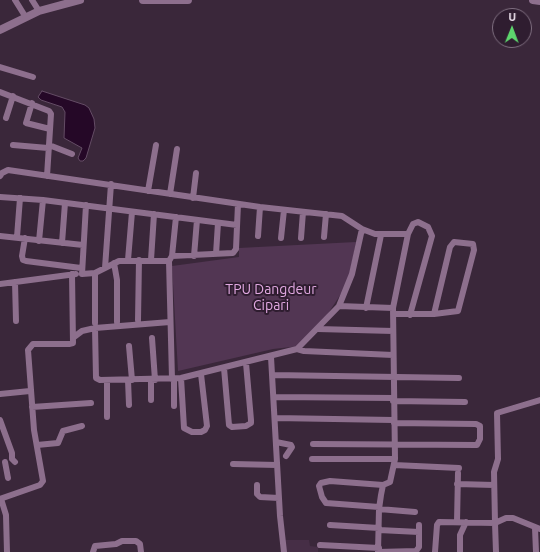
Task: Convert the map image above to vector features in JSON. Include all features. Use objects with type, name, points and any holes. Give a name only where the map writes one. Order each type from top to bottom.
[{"type":"street","points":[[15,0],[25,16]]},
{"type":"street","points":[[32,0],[38,11]]},
{"type":"street","points":[[0,30],[25,16],[38,11],[80,0]]},
{"type":"street","points":[[143,0],[188,0]]},
{"type":"street","points":[[533,0],[540,1]]},
{"type":"street","points":[[0,67],[32,77]]},
{"type":"street","points":[[0,92],[32,103],[49,111],[51,114],[47,176]]},
{"type":"street","points":[[6,118],[13,96]]},
{"type":"street","points":[[32,103],[26,123],[50,129]]},
{"type":"street","points":[[13,145],[48,146],[72,154]]},
{"type":"street","points":[[148,191],[156,146]]},
{"type":"street","points":[[170,194],[177,149]]},
{"type":"street","points":[[0,176],[8,170],[111,184],[193,198],[342,216],[362,229],[381,235],[408,234]]},
{"type":"street","points":[[193,198],[196,173]]},
{"type":"street","points":[[105,268],[108,208],[111,184]]},
{"type":"street","points":[[0,197],[86,205],[237,225]]},
{"type":"street","points":[[17,237],[20,198]]},
{"type":"street","points":[[39,240],[43,200]]},
{"type":"street","points":[[62,243],[65,203]]},
{"type":"street","points":[[25,238],[22,256],[23,260],[95,274],[114,263],[128,260],[170,259],[234,253],[236,249],[238,204]]},
{"type":"street","points":[[81,271],[86,205]]},
{"type":"street","points":[[258,236],[260,207]]},
{"type":"street","points":[[281,238],[284,210]]},
{"type":"street","points":[[128,260],[132,212]]},
{"type":"street","points":[[301,238],[303,212]]},
{"type":"street","points":[[150,260],[154,214]]},
{"type":"street","points":[[324,237],[326,214]]},
{"type":"street","points":[[176,217],[170,259],[170,322],[176,378],[184,428],[192,432],[201,432],[205,430],[207,426],[201,374]]},
{"type":"street","points":[[194,256],[198,220]]},
{"type":"street","points":[[410,315],[432,234],[428,227],[416,222],[413,224],[408,234],[393,311],[394,462],[390,482],[384,485],[330,481],[319,484],[320,492],[325,503],[415,512]]},
{"type":"street","points":[[216,254],[218,223]]},
{"type":"street","points":[[95,274],[96,378],[107,380],[153,380],[201,374],[297,349],[339,306],[352,274],[362,229]]},
{"type":"street","points":[[366,308],[381,235]]},
{"type":"street","points":[[0,236],[84,245]]},
{"type":"street","points":[[339,306],[393,311],[410,315],[434,314],[455,312],[459,310],[474,250],[472,244],[454,242],[451,244],[434,314]]},
{"type":"street","points":[[138,320],[139,260]]},
{"type":"street","points":[[114,263],[117,272],[117,322]]},
{"type":"street","points":[[0,284],[72,274],[81,271]]},
{"type":"street","points":[[8,552],[6,515],[0,499],[42,483],[43,479],[30,391],[28,348],[32,344],[69,344],[73,342],[72,274]]},
{"type":"street","points":[[15,282],[16,321]]},
{"type":"street","points":[[74,337],[82,331],[95,325],[170,322]]},
{"type":"street","points":[[318,329],[393,331]]},
{"type":"street","points":[[151,400],[153,380],[152,338]]},
{"type":"street","points":[[129,346],[129,405]]},
{"type":"street","points":[[297,349],[304,351],[393,354]]},
{"type":"street","points":[[271,357],[279,498],[284,552]]},
{"type":"street","points":[[224,368],[229,426],[246,426],[251,422],[246,363]]},
{"type":"street","points":[[273,375],[459,378]]},
{"type":"street","points":[[174,406],[176,378]]},
{"type":"street","points":[[106,417],[107,380]]},
{"type":"street","points":[[0,394],[30,391]]},
{"type":"street","points":[[274,397],[465,402]]},
{"type":"street","points":[[496,552],[494,472],[498,460],[497,413],[540,400]]},
{"type":"street","points":[[32,407],[91,404]]},
{"type":"street","points":[[275,418],[476,424],[480,426],[481,430],[480,439],[477,445],[313,444]]},
{"type":"street","points":[[0,420],[14,461],[2,462],[8,478]]},
{"type":"street","points":[[37,445],[58,443],[63,431],[82,426]]},
{"type":"street","points":[[276,442],[291,445],[292,447],[286,456]]},
{"type":"street","points":[[312,458],[394,462],[458,470],[457,522]]},
{"type":"street","points":[[233,464],[277,465]]},
{"type":"street","points":[[458,484],[494,485]]},
{"type":"street","points":[[257,485],[257,494],[260,497],[279,498]]},
{"type":"street","points":[[378,550],[379,508],[384,485]]},
{"type":"street","points":[[435,552],[437,524],[457,522],[495,523],[506,518],[513,518],[538,528],[536,552]]},
{"type":"street","points":[[460,552],[460,535],[466,522]]},
{"type":"street","points":[[330,525],[419,532]]},
{"type":"street","points":[[320,545],[378,550],[416,551],[419,546],[419,525]]},
{"type":"street","points":[[93,552],[95,546],[116,544],[122,541],[136,541],[140,544],[141,552]]},
{"type":"shaded area","points":[[42,91],[85,105],[89,108],[94,119],[95,128],[86,158],[83,161],[80,161],[78,158],[82,148],[64,138],[65,112],[62,107],[41,100],[38,97]]},
{"type":"shaded area","points":[[283,540],[309,540],[310,546],[318,547],[318,552],[283,552]]},
{"type":"green space","name":"TPU Dangdeur Cipari","points":[[356,242],[348,283],[320,326],[300,346],[273,349],[178,371],[172,266],[239,257],[239,248]]}]
